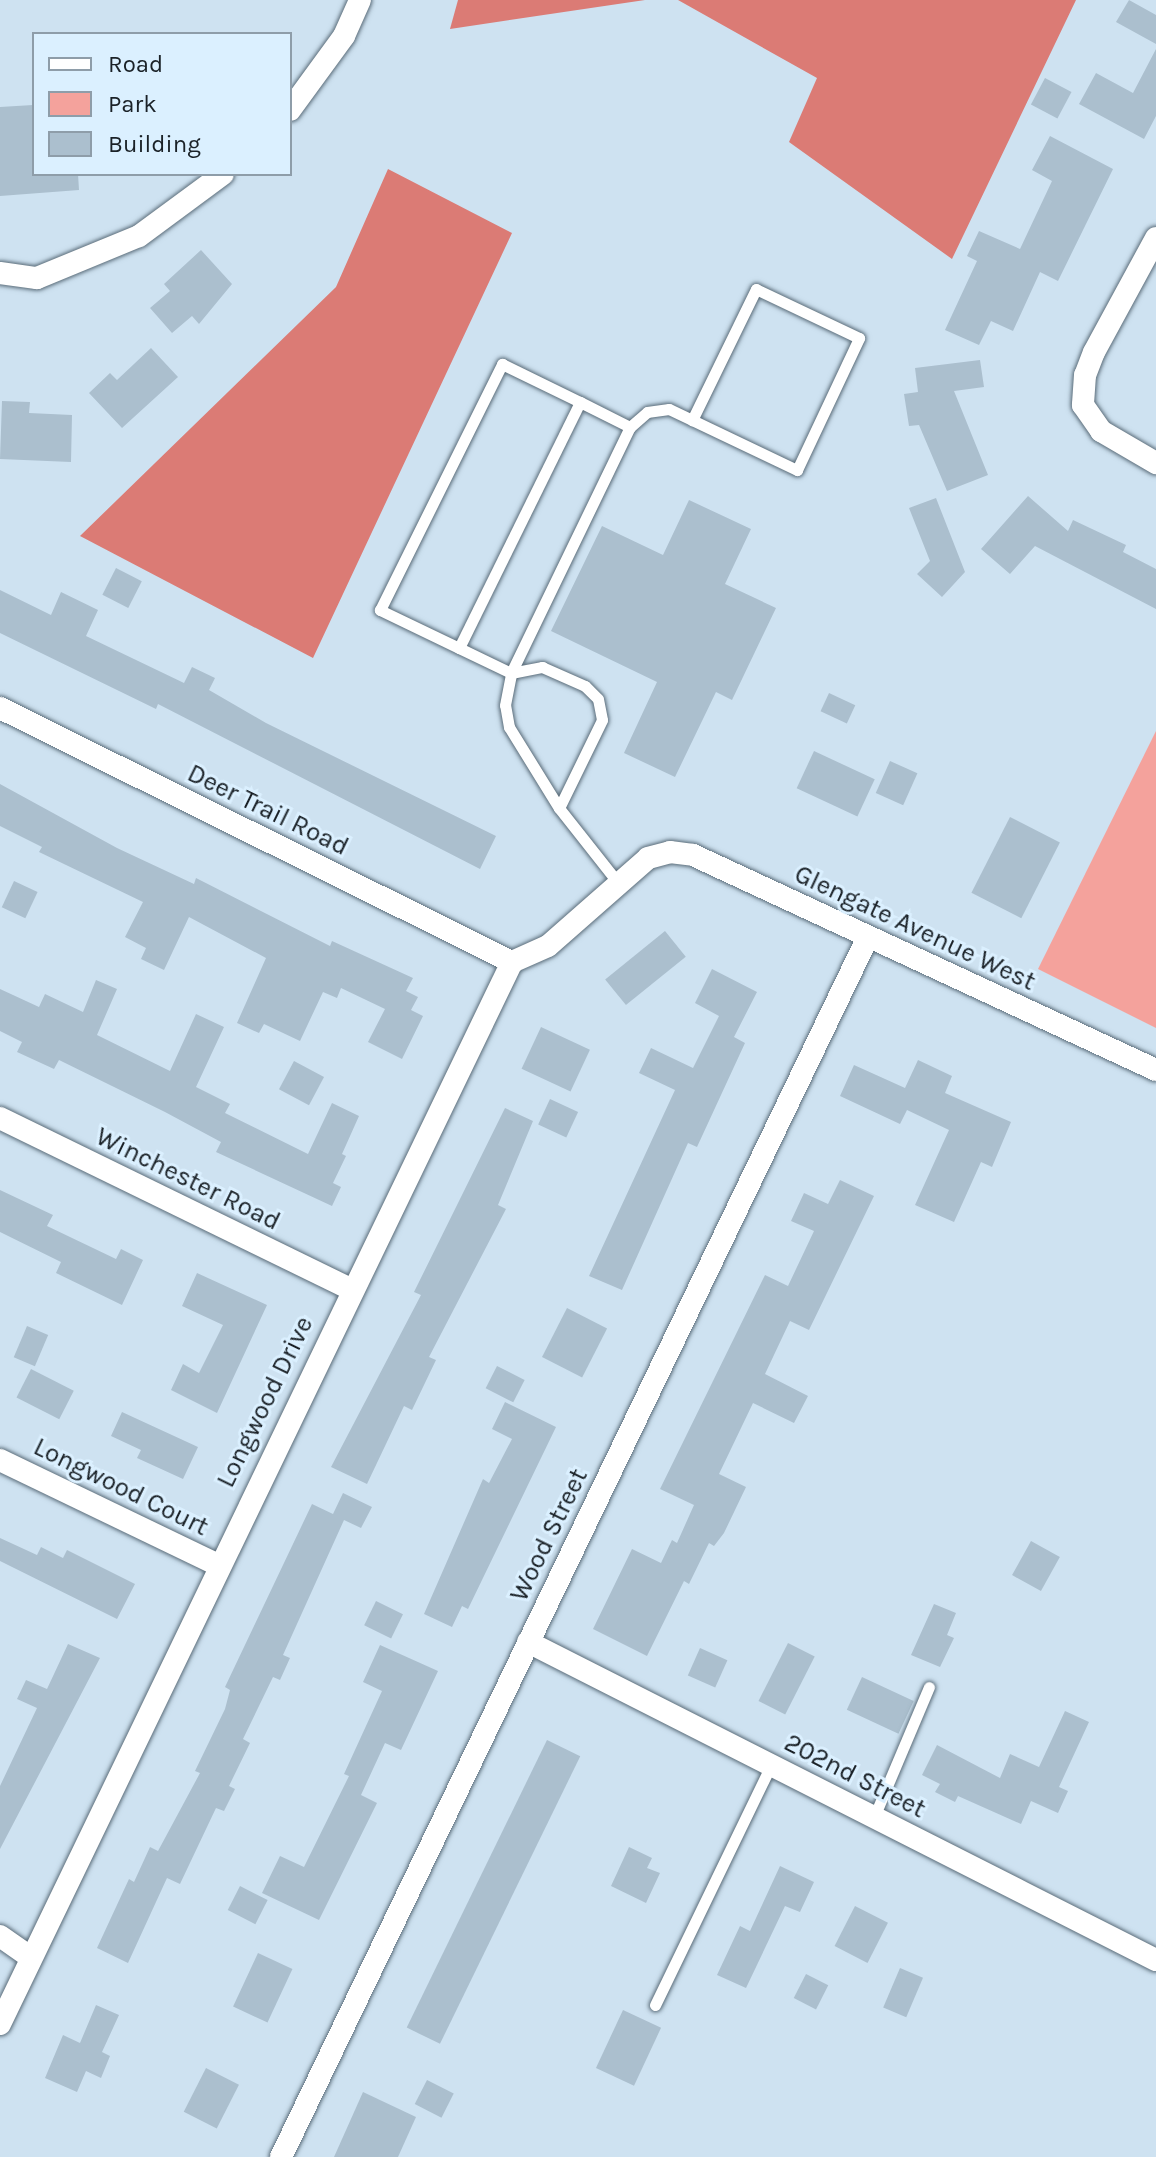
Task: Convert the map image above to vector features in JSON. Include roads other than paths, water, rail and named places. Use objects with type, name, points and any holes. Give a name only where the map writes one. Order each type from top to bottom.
[{"type":"street","points":[[292,107],[344,36],[360,0]]},
{"type":"street","points":[[0,273],[37,278],[139,236],[220,176]]},
{"type":"street","points":[[1156,238],[1094,352],[1085,375],[1083,405],[1101,431],[1156,463]]},
{"type":"street","name":"Deer Trail Road","points":[[0,708],[512,962]]},
{"type":"street","name":"Glengate Avenue West","points":[[619,884],[648,858],[670,852],[693,855],[1156,1070]]},
{"type":"street","points":[[512,962],[548,946],[619,884]]},
{"type":"street","name":"Wood Street","points":[[281,2157],[868,937]]},
{"type":"street","name":"Longwood Drive","points":[[0,2024],[29,1956],[512,962]]},
{"type":"street","name":"Winchester Road","points":[[0,1118],[351,1289]]},
{"type":"street","name":"Longwood Court","points":[[0,1460],[218,1565]]},
{"type":"street","name":"202nd Street","points":[[528,1642],[1156,1960]]},
{"type":"street","points":[[0,1936],[29,1956]]},
{"type":"lane","points":[[619,884],[559,808],[509,727],[505,705],[511,673],[630,427],[647,412],[669,409],[692,420],[797,470],[859,338],[756,289],[692,420]]},
{"type":"lane","points":[[559,808],[602,720],[598,699],[585,686],[542,667],[511,673],[380,610],[502,364],[630,427]]},
{"type":"lane","points":[[459,648],[580,402]]},
{"type":"lane","points":[[874,1817],[929,1687]]},
{"type":"lane","points":[[655,2005],[771,1765]]}]
